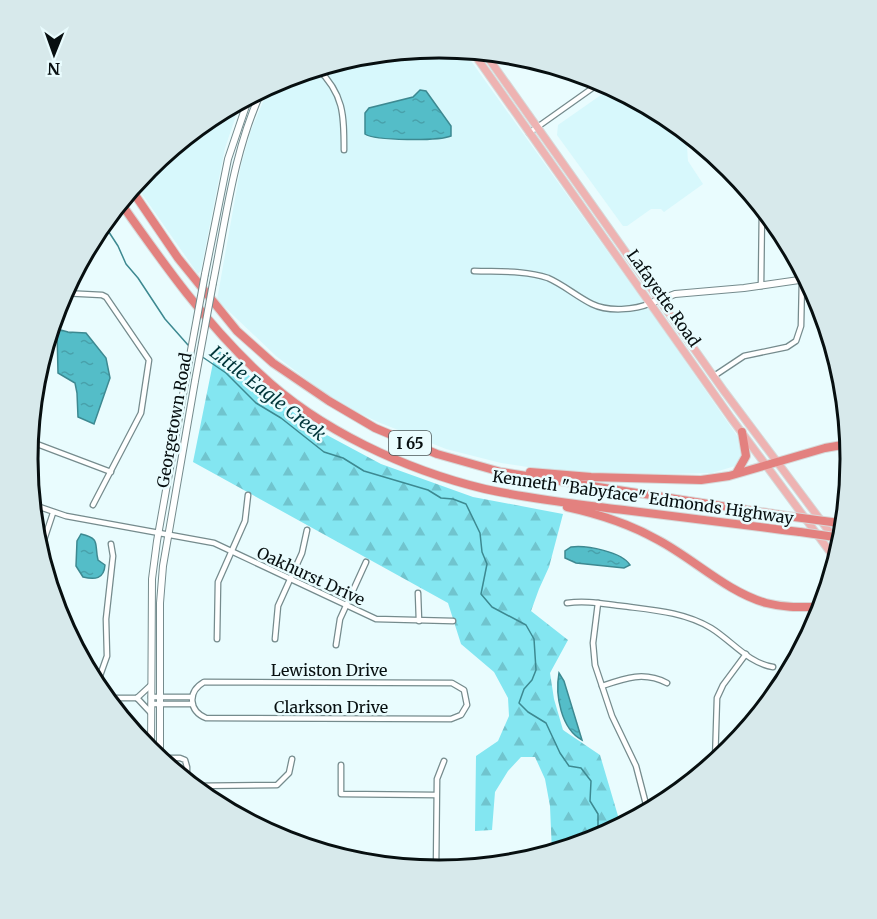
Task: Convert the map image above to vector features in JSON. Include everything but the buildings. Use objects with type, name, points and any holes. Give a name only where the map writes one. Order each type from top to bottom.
[{"type":"highway","name":"Kenneth \"Babyface\" Edmonds Highway","points":[[136,196],[198,286],[237,331],[273,363],[358,418],[405,442],[443,456],[512,474],[834,522]]},
{"type":"highway","name":"Kenneth \"Babyface\" Edmonds Highway","points":[[125,209],[169,273],[204,317],[260,375],[285,395],[345,434],[402,462],[462,483],[516,495],[832,537]]},
{"type":"highway","points":[[737,472],[744,463],[746,453],[742,432]]},
{"type":"highway","points":[[443,456],[487,466],[564,476],[701,480],[729,476],[839,445]]},
{"type":"highway","points":[[516,495],[583,510],[627,524],[667,544],[753,598],[784,607],[811,607]]},
{"type":"main road","name":"Lafayette Road","points":[[479,61],[742,432],[829,550]]},
{"type":"main road","name":"Lafayette Road","points":[[491,62],[714,376],[832,536]]},
{"type":"main road","name":"Georgetown Road","points":[[151,739],[151,590],[237,164],[257,102]]},
{"type":"main road","name":"Georgetown Road","points":[[159,747],[162,534],[187,372],[228,159],[245,108]]},
{"type":"main road","points":[[651,303],[675,294],[797,280]]},
{"type":"street","points":[[323,76],[340,100],[344,119],[344,150]]},
{"type":"street","points":[[529,134],[592,89]]},
{"type":"street","points":[[761,286],[762,222]]},
{"type":"street","points":[[474,271],[528,273],[548,278],[604,308],[630,308],[651,303]]},
{"type":"street","points":[[714,376],[744,356],[781,349],[796,341],[801,326],[803,293]]},
{"type":"street","points":[[74,294],[106,297],[148,357],[142,411],[93,505]]},
{"type":"street","points":[[38,444],[111,472]]},
{"type":"street","points":[[217,639],[217,587],[245,520],[248,495]]},
{"type":"street","name":"Oakhurst Drive","points":[[41,508],[53,513],[208,542],[381,621],[453,621]]},
{"type":"street","points":[[45,537],[53,513]]},
{"type":"street","points":[[275,639],[277,609],[302,553],[307,530]]},
{"type":"street","points":[[100,675],[107,656],[106,619],[113,559],[111,544]]},
{"type":"street","points":[[336,645],[338,625],[366,562]]},
{"type":"street","points":[[418,593],[418,621]]},
{"type":"street","points":[[567,603],[583,601],[665,611],[686,617],[710,627],[759,663],[773,667]]},
{"type":"street","points":[[598,603],[593,652],[612,716],[636,765],[647,802]]},
{"type":"street","points":[[715,749],[717,698],[723,685],[746,654]]},
{"type":"street","points":[[602,686],[637,675],[652,677],[667,683]]},
{"type":"street","name":"Lewiston Drive","points":[[192,701],[198,687],[207,682],[450,683],[463,689],[467,702]]},
{"type":"street","points":[[116,698],[137,698],[151,685]]},
{"type":"street","points":[[151,697],[192,701]]},
{"type":"street","points":[[137,698],[151,713]]},
{"type":"street","points":[[151,704],[192,701]]},
{"type":"street","name":"Clarkson Drive","points":[[192,701],[197,713],[206,718],[451,719],[463,714],[467,702]]},
{"type":"street","points":[[171,758],[185,760],[187,772]]},
{"type":"street","points":[[203,784],[277,785],[289,773],[292,759]]},
{"type":"street","points":[[436,860],[436,795],[438,774],[444,761]]},
{"type":"street","points":[[341,765],[341,794],[436,795]]},
{"type":"shaded area","points":[[438,58],[470,60],[742,443],[740,462],[735,466],[712,473],[560,472],[501,463],[446,449],[344,406],[276,356],[217,300],[241,165],[251,130],[264,98],[310,80],[360,66],[386,62]]},
{"type":"shaded area","points":[[603,94],[639,112],[687,144],[688,161],[703,184],[664,212],[661,209],[651,209],[627,226],[623,226],[557,135],[558,125]]},
{"type":"shaded area","points":[[237,113],[225,148],[201,270],[198,274],[140,192],[194,141]]},
{"type":"green space","points":[[216,348],[310,426],[381,464],[473,497],[563,514],[549,567],[531,611],[568,640],[550,673],[554,699],[563,730],[600,755],[619,818],[552,844],[550,806],[545,779],[535,757],[521,757],[508,771],[495,792],[492,830],[475,831],[476,756],[498,741],[509,716],[508,698],[494,672],[461,644],[448,603],[193,462]]},
{"type":"water","points":[[420,90],[426,91],[451,126],[451,136],[407,140],[365,134],[365,113],[369,108],[413,97]]},
{"type":"water","points":[[59,330],[86,333],[106,358],[110,378],[94,424],[78,417],[75,383],[58,373],[57,337]]},
{"type":"water","points":[[81,534],[94,540],[98,560],[105,565],[101,576],[83,577],[76,566],[77,541]]},
{"type":"water","points":[[571,547],[604,550],[620,556],[630,565],[624,568],[576,563],[565,558],[565,551]]},
{"type":"water","points":[[559,673],[564,681],[582,740],[575,735],[564,720],[559,701]]},
{"type":"waterway","name":"Little Eagle Creek","points":[[109,232],[126,264],[165,319],[188,345]]},
{"type":"waterway","name":"Little Eagle Creek","points":[[201,356],[226,373],[256,403],[281,418],[324,452],[343,458],[364,471],[428,490],[441,498],[453,499],[466,504],[480,533],[482,552],[487,564],[481,594],[492,607],[526,625],[534,639],[536,670],[532,680],[524,689],[519,703],[528,712],[546,723],[560,753],[569,766],[581,768],[591,781],[590,801],[598,814],[598,827]]}]
